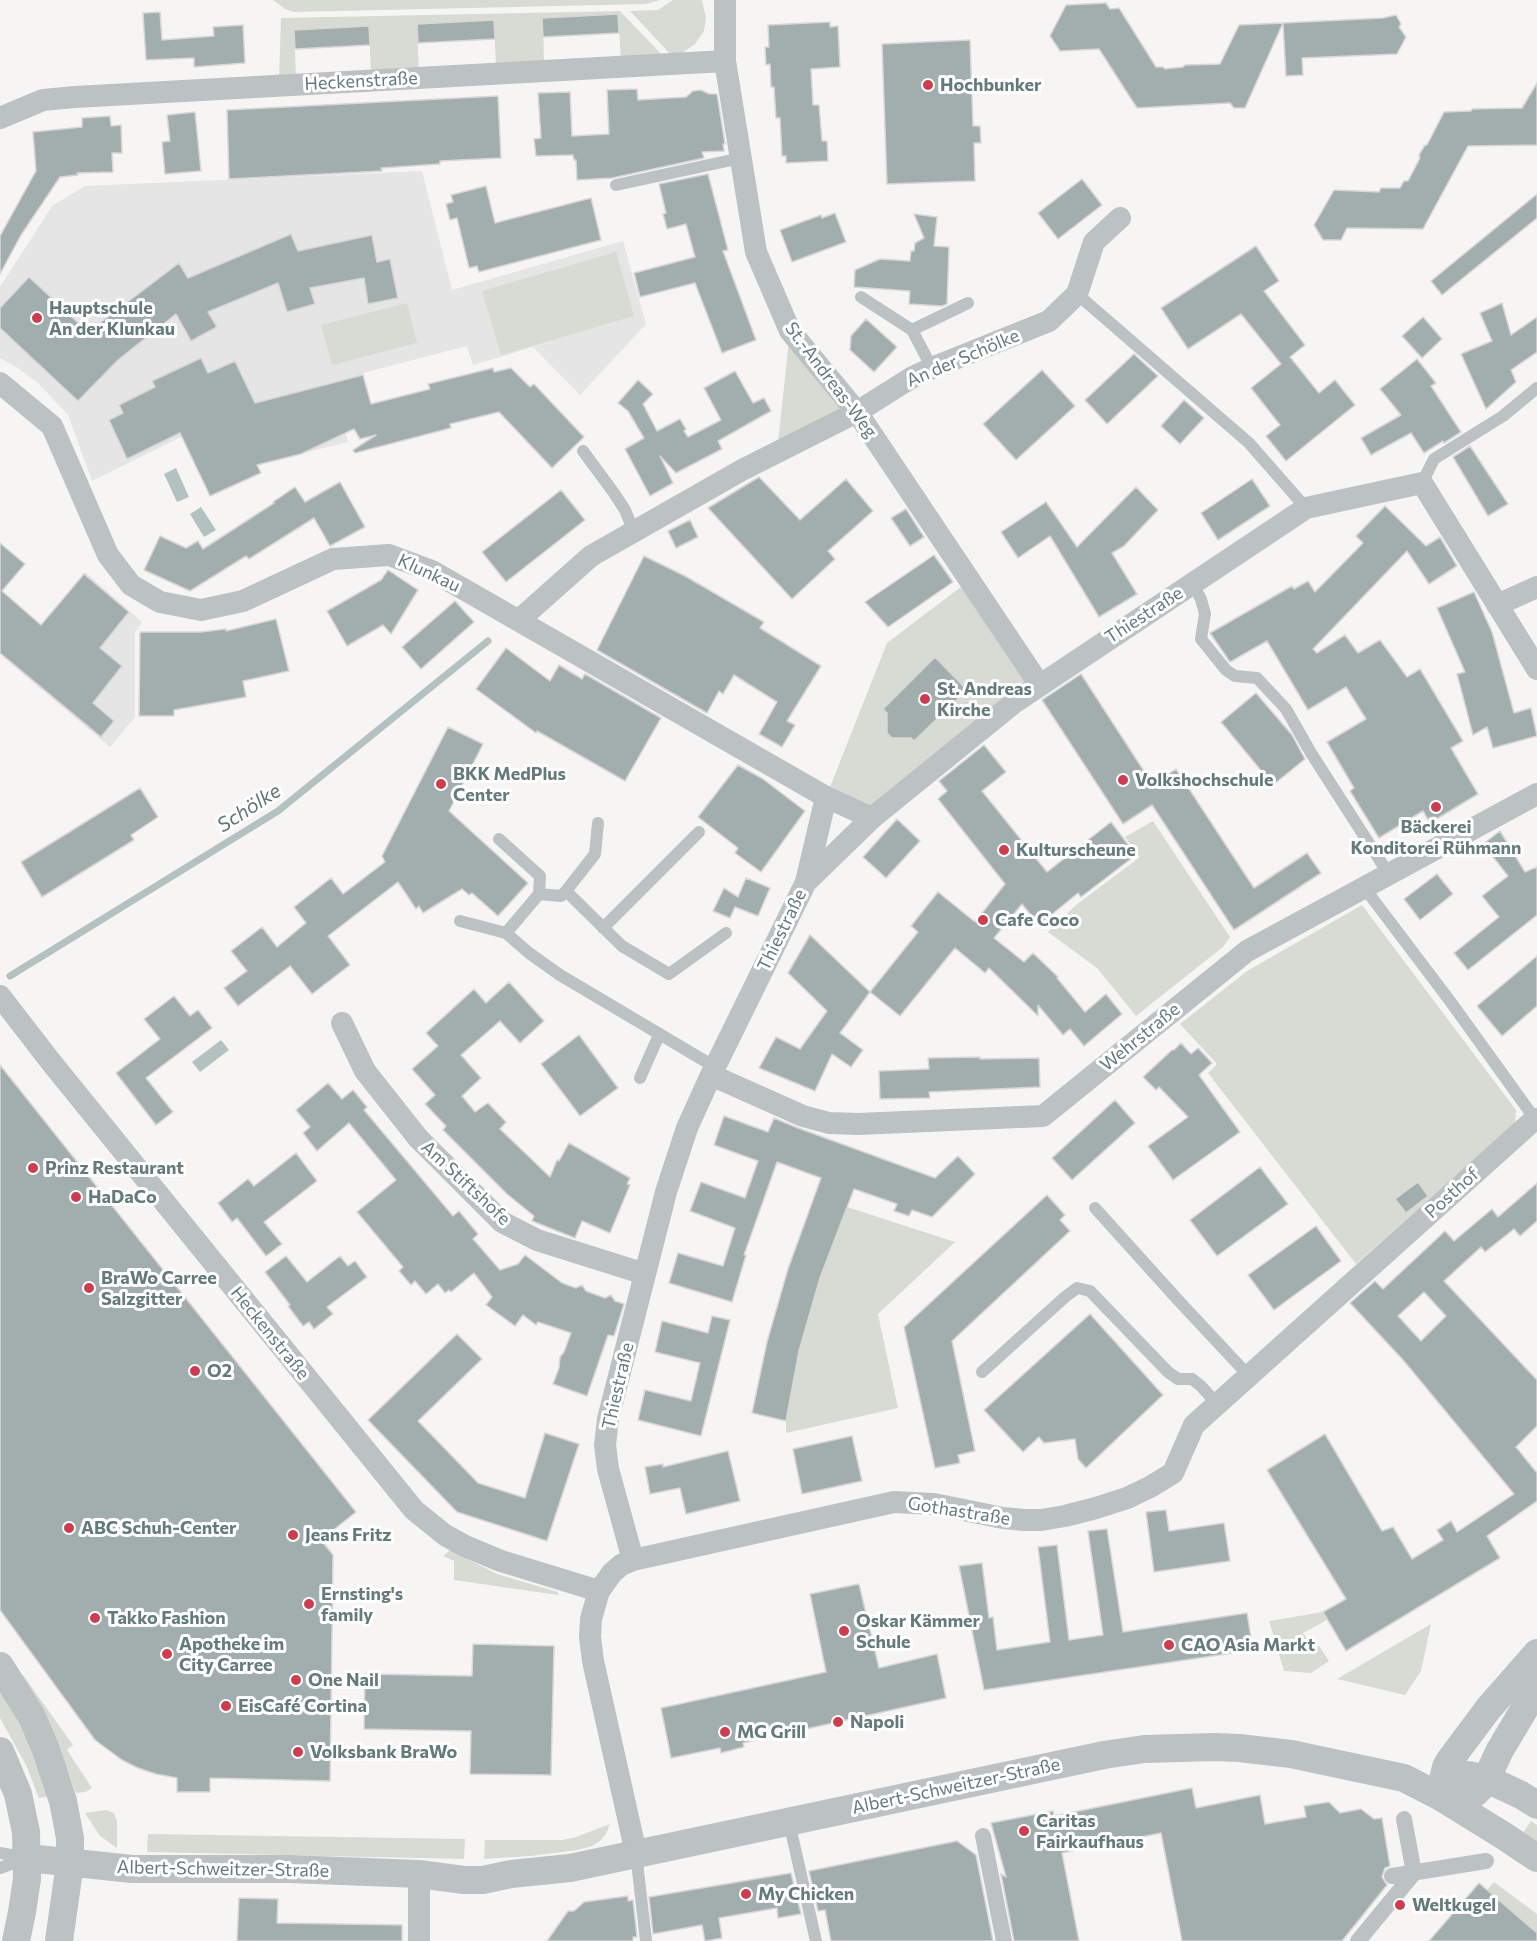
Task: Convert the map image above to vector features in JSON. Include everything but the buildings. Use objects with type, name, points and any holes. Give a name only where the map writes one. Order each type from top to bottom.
[{"type":"street","name":"St.-Andreas-Weg","points":[[724,0],[725,61],[756,252],[790,331],[858,412],[1039,684]]},
{"type":"street","name":"Heckenstraße","points":[[0,118],[43,100],[75,97],[725,61]]},
{"type":"street","points":[[1077,294],[1094,242],[1120,218]]},
{"type":"street","name":"An der Schölke","points":[[519,620],[591,556],[742,470],[858,412],[911,378],[1049,321],[1077,294]]},
{"type":"street","name":"Klunkau","points":[[0,383],[52,426],[108,555],[131,585],[160,603],[201,610],[243,601],[333,559],[389,555],[432,571],[826,796],[872,818]]},
{"type":"street","points":[[1422,483],[1537,669]]},
{"type":"street","name":"Thiestraße","points":[[633,1560],[608,1469],[605,1445],[608,1419],[666,1192],[687,1128],[806,882],[872,818],[1039,684],[1306,508],[1422,483]]},
{"type":"street","points":[[1497,605],[1537,586]]},
{"type":"street","name":"Wehrstraße","points":[[713,1071],[803,1116],[829,1123],[858,1124],[1043,1116],[1247,951],[1537,794]]},
{"type":"street","points":[[806,882],[826,796]]},
{"type":"street","name":"Heckenstraße","points":[[0,996],[58,1072],[414,1510],[445,1535],[465,1546],[501,1561],[599,1591]]},
{"type":"street","name":"Am Stiftshofe","points":[[342,1023],[365,1071],[418,1138],[502,1222],[537,1240],[645,1274]]},
{"type":"street","name":"Posthof","points":[[1173,1473],[1194,1425],[1535,1119]]},
{"type":"street","name":"Gothastraße","points":[[633,1560],[894,1502],[934,1504],[1024,1520],[1065,1516],[1127,1498],[1173,1473]]},
{"type":"street","points":[[633,1560],[621,1565],[612,1573],[599,1591],[591,1619],[590,1637],[593,1661],[636,1853]]},
{"type":"street","points":[[1537,1653],[1488,1709],[1457,1750],[1444,1773],[1443,1789],[1449,1802],[1469,1797],[1487,1779],[1500,1750],[1537,1688]]},
{"type":"street","points":[[0,1666],[27,1708],[46,1750],[63,1801],[70,1838],[70,1863],[59,1941]]},
{"type":"street","name":"Albert-Schweitzer-Straße","points":[[28,1858],[132,1869],[290,1869],[419,1874],[483,1869],[511,1874],[570,1868],[1104,1755],[1162,1748],[1239,1748],[1274,1751],[1404,1778],[1449,1802],[1537,1858]]},
{"type":"street","points":[[0,1751],[18,1794],[26,1832],[28,1858],[25,1895],[16,1941]]},
{"type":"street","name":"Albert-Schweitzer-Straße","points":[[1404,1778],[1444,1773],[1469,1775],[1487,1779],[1537,1805]]},
{"type":"street","points":[[1366,1938],[1414,1873],[1404,1819]]},
{"type":"street","points":[[983,1836],[1004,1941]]},
{"type":"street","points":[[1392,1876],[1486,1861]]},
{"type":"street","points":[[418,1941],[419,1874]]},
{"type":"lane","points":[[616,185],[741,158]]},
{"type":"lane","points":[[1077,294],[1249,443],[1306,508]]},
{"type":"lane","points":[[861,297],[912,330],[932,368]]},
{"type":"lane","points":[[912,330],[968,303]]},
{"type":"lane","points":[[1422,483],[1434,459],[1503,416],[1537,388]]},
{"type":"lane","points":[[583,451],[614,492],[634,532]]},
{"type":"lane","points":[[1192,584],[1202,599],[1205,614],[1201,639],[1226,670],[1235,676],[1257,678],[1286,709],[1311,753],[1388,873]]},
{"type":"lane","points":[[539,894],[561,896],[566,891],[595,854],[598,823]]},
{"type":"lane","points":[[603,928],[699,832]]},
{"type":"lane","points":[[499,838],[540,876],[539,894],[506,933]]},
{"type":"lane","name":"Posthof","points":[[1364,886],[1535,1119]]},
{"type":"lane","points":[[566,891],[622,946],[669,974],[726,933]]},
{"type":"lane","points":[[460,921],[506,933],[560,975],[713,1071]]},
{"type":"lane","points":[[640,1078],[659,1035]]},
{"type":"lane","points":[[1095,1208],[1249,1376]]},
{"type":"lane","points":[[982,1372],[1077,1288],[1090,1291],[1095,1295],[1167,1372],[1178,1379],[1192,1379],[1217,1404]]},
{"type":"lane","points":[[789,1821],[816,1941]]},
{"type":"lane","name":"Albert-Schweitzer-Straße","points":[[0,1853],[28,1858]]},
{"type":"lane","points":[[636,1853],[646,1941]]},
{"type":"lane","name":"Albert-Schweitzer-Straße","points":[[0,1868],[28,1858]]},
{"type":"shaded area","points":[[273,0],[660,0],[646,4],[294,12],[285,9]]},
{"type":"shaded area","points":[[673,0],[702,0],[706,18],[704,31],[695,44],[673,57],[630,11],[658,10]]},
{"type":"shaded area","points":[[620,11],[666,59],[621,62],[618,14],[543,18],[544,66],[496,68],[494,20],[417,24],[419,72],[371,75],[369,26],[294,30],[296,79],[279,79],[281,18]]},
{"type":"shaded area","points":[[422,171],[452,290],[623,241],[646,324],[580,395],[533,347],[473,365],[467,346],[363,373],[369,397],[339,406],[348,442],[279,459],[252,402],[92,481],[68,415],[39,384],[0,358],[0,287],[52,206],[85,186]]},
{"type":"shaded area","points":[[616,252],[634,316],[501,355],[482,291]]},
{"type":"shaded area","points":[[407,303],[417,343],[332,365],[321,325]]},
{"type":"shaded area","points":[[790,331],[857,412],[777,452]]},
{"type":"shaded area","points":[[176,468],[189,497],[177,502],[164,474]]},
{"type":"shaded area","points":[[201,507],[216,530],[204,537],[190,514]]},
{"type":"shaded area","points":[[85,572],[142,622],[135,632],[135,717],[110,747],[10,663]]},
{"type":"shaded area","points":[[970,580],[1039,684],[872,818],[826,797],[887,643]]},
{"type":"shaded area","points":[[1153,821],[1230,937],[1223,947],[1136,1016],[1097,968],[1048,932],[1076,905],[1140,857],[1125,837]]},
{"type":"shaded area","points":[[1362,905],[1516,1110],[1515,1123],[1356,1264],[1208,1073],[1217,1064],[1180,1024],[1247,971]]},
{"type":"shaded area","points":[[221,1040],[229,1050],[200,1072],[192,1062]]},
{"type":"shaded area","points":[[847,1207],[955,1242],[878,1314],[898,1408],[786,1433],[786,1421],[799,1351],[820,1278]]},
{"type":"shaded area","points":[[450,1550],[497,1574],[558,1592],[558,1595],[454,1580],[454,1561],[443,1556]]},
{"type":"shaded area","points":[[1323,1612],[1327,1620],[1303,1633],[1314,1649],[1319,1646],[1329,1661],[1311,1673],[1284,1671],[1269,1621]]},
{"type":"shaded area","points":[[1431,1624],[1421,1671],[1405,1695],[1337,1679]]},
{"type":"shaded area","points":[[23,1675],[73,1745],[67,1750],[92,1788],[85,1792],[76,1793],[54,1736],[23,1682]]},
{"type":"shaded area","points":[[0,1684],[10,1699],[50,1796],[39,1798],[26,1765],[0,1718]]},
{"type":"shaded area","points":[[106,1810],[114,1813],[117,1821],[117,1848],[100,1836],[85,1813]]},
{"type":"shaded area","points":[[1531,1821],[1537,1825],[1537,1847],[1521,1836]]},
{"type":"shaded area","points":[[610,1824],[600,1841],[578,1850],[484,1859],[485,1840],[562,1840]]},
{"type":"shaded area","points":[[148,1834],[465,1839],[464,1859],[147,1852]]},
{"type":"shaded area","points":[[1494,1882],[1537,1914],[1537,1933],[1487,1890]]},
{"type":"waterway","name":"Schölke","points":[[10,976],[278,811],[488,641]]},
{"type":"place","name":"Hochbunker","points":[[928,85]]},
{"type":"place","name":"Hauptschule An der Klunkau","points":[[37,318]]},
{"type":"place","name":"St. Andreas Kirche","points":[[925,699]]},
{"type":"place","name":"Volkshochschule","points":[[1123,780]]},
{"type":"place","name":"BKK MedPlus Center","points":[[441,784]]},
{"type":"place","name":"Bäckerei Konditorei Rühmann","points":[[1436,807]]},
{"type":"place","name":"Kulturscheune","points":[[1004,850]]},
{"type":"place","name":"Cafe Coco","points":[[983,920]]},
{"type":"place","name":"Prinz Restaurant","points":[[33,1168]]},
{"type":"place","name":"HaDaCo","points":[[76,1197]]},
{"type":"place","name":"BraWo Carree Salzgitter","points":[[89,1288]]},
{"type":"place","name":"O2","points":[[195,1371]]},
{"type":"place","name":"ABC Schuh-Center","points":[[69,1528]]},
{"type":"place","name":"Jeans Fritz","points":[[293,1535]]},
{"type":"place","name":"Ernsting's family","points":[[309,1604]]},
{"type":"place","name":"Takko Fashion","points":[[95,1618]]},
{"type":"place","name":"Oskar Kämmer Schule","points":[[844,1631]]},
{"type":"place","name":"CAO Asia Markt","points":[[1169,1645]]},
{"type":"place","name":"Apotheke im City Carree","points":[[167,1654]]},
{"type":"place","name":"One Nail","points":[[296,1680]]},
{"type":"place","name":"EisCafé Cortina","points":[[226,1706]]},
{"type":"place","name":"Napoli","points":[[838,1722]]},
{"type":"place","name":"MG Grill","points":[[725,1732]]},
{"type":"place","name":"Volksbank BraWo","points":[[298,1752]]},
{"type":"place","name":"Caritas Fairkaufhaus","points":[[1024,1831]]},
{"type":"place","name":"My Chicken","points":[[746,1894]]},
{"type":"place","name":"Weltkugel","points":[[1400,1905]]}]
